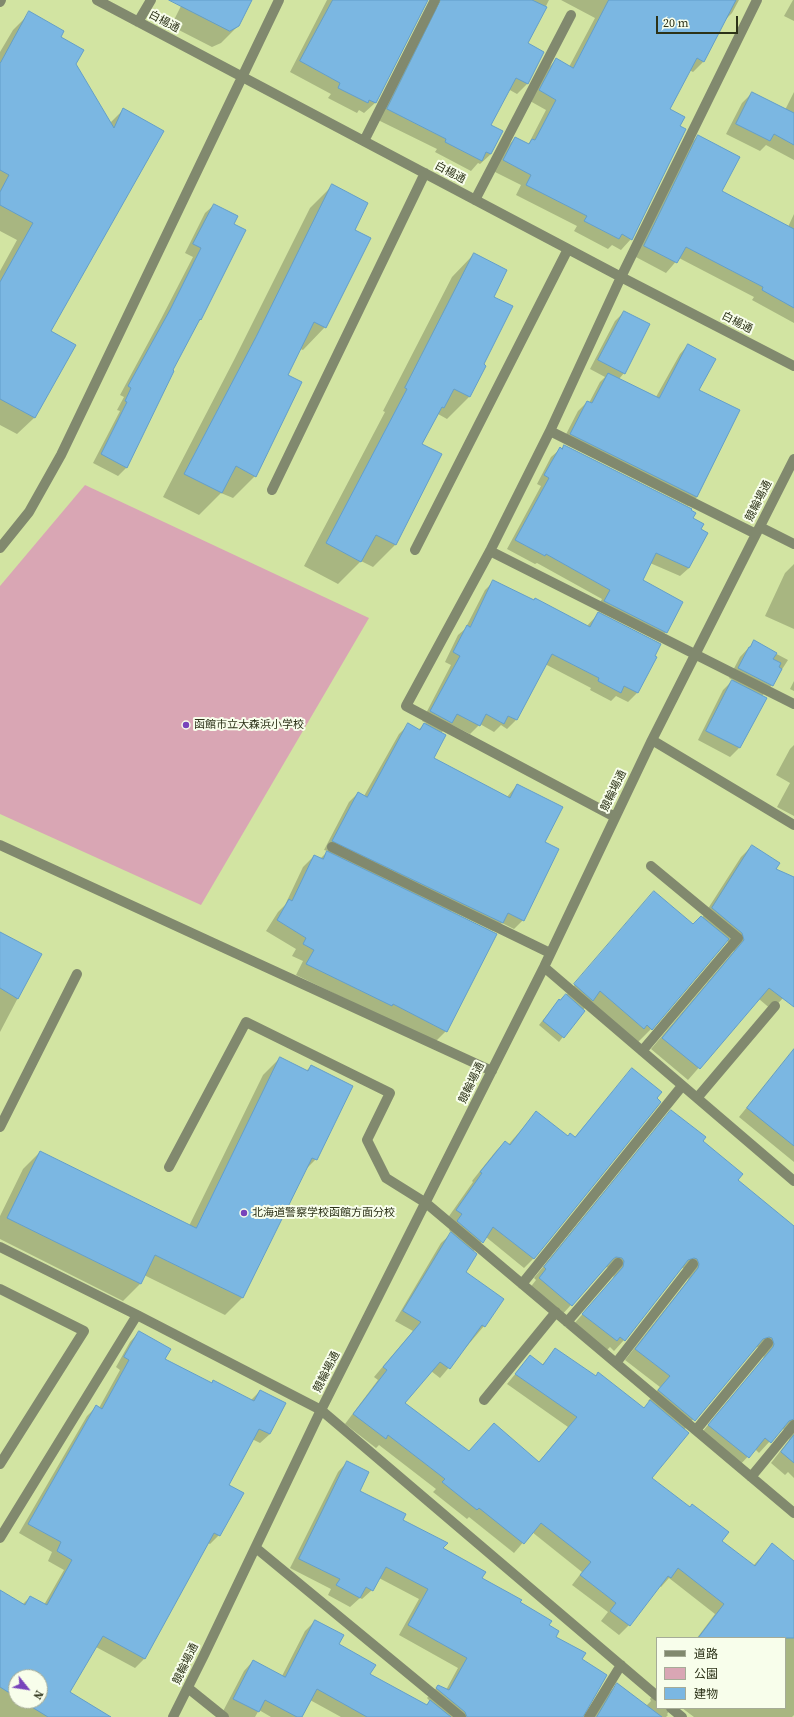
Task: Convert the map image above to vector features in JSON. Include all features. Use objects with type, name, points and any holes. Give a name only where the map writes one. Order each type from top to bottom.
[{"type":"street","name":"白楊通","points":[[97,0],[621,277],[794,366]]},
{"type":"street","points":[[138,22],[151,0]]},
{"type":"street","points":[[0,548],[29,512],[61,456],[279,0]]},
{"type":"street","points":[[364,141],[435,0]]},
{"type":"street","points":[[614,817],[406,706],[490,551],[550,431],[621,277],[758,0]]},
{"type":"street","points":[[475,200],[571,15]]},
{"type":"street","points":[[272,490],[425,173]]},
{"type":"street","points":[[415,550],[568,249]]},
{"type":"street","points":[[550,431],[758,531],[794,544]]},
{"type":"street","name":"競輪場通","points":[[173,1717],[256,1548],[321,1410],[544,967],[614,817],[794,459]]},
{"type":"street","points":[[490,551],[794,704]]},
{"type":"street","points":[[652,740],[794,825]]},
{"type":"street","points":[[0,845],[492,1071]]},
{"type":"street","points":[[332,847],[550,953]]},
{"type":"street","points":[[642,1051],[738,938],[651,866]]},
{"type":"street","points":[[544,967],[794,1182]]},
{"type":"street","points":[[0,1127],[77,974]]},
{"type":"street","points":[[697,1098],[776,1006]]},
{"type":"street","points":[[169,1167],[246,1022],[390,1093],[366,1140],[386,1178],[426,1203],[794,1513]]},
{"type":"street","points":[[522,1284],[682,1086]]},
{"type":"street","points":[[0,1247],[137,1315],[321,1410],[656,1695]]},
{"type":"street","points":[[567,1322],[618,1263]]},
{"type":"street","points":[[616,1363],[693,1264]]},
{"type":"street","points":[[0,1289],[84,1331],[0,1464]]},
{"type":"street","points":[[484,1400],[556,1312]]},
{"type":"street","points":[[0,1538],[137,1315]]},
{"type":"street","points":[[696,1430],[768,1343]]},
{"type":"street","points":[[752,1477],[794,1425]]},
{"type":"street","points":[[256,1548],[461,1717]]},
{"type":"street","points":[[589,1717],[621,1665]]},
{"type":"street","points":[[188,1688],[224,1717]]},
{"type":"street","points":[[672,1709],[682,1717]]},
{"type":"green space","name":"函館市立大森浜小学校","points":[[85,485],[369,618],[201,905],[0,814],[0,586]]},
{"type":"building","points":[[169,0],[252,0],[239,26],[230,31]]},
{"type":"building","points":[[333,0],[428,0],[376,103],[369,100],[368,103],[338,88],[340,83],[300,61]]},
{"type":"building","points":[[441,0],[532,0],[547,7],[528,43],[544,52],[528,84],[516,78],[491,125],[503,131],[491,154],[486,152],[482,161],[445,142],[446,139],[387,109]]},
{"type":"building","points":[[609,0],[736,0],[704,62],[697,58],[670,109],[685,117],[680,126],[686,129],[632,240],[622,234],[619,239],[584,221],[587,216],[526,185],[531,175],[503,160],[515,137],[529,144],[532,139],[535,140],[556,100],[539,90],[556,58],[573,68]]},
{"type":"building","points":[[29,11],[64,31],[61,37],[84,50],[76,64],[114,128],[123,108],[164,131],[51,331],[76,345],[35,418],[0,399],[0,282],[33,223],[0,205],[0,192],[9,175],[0,170],[0,64]]},
{"type":"building","points":[[752,92],[794,113],[794,145],[774,134],[770,141],[736,124]]},
{"type":"building","points":[[698,135],[740,157],[722,191],[794,229],[794,308],[762,290],[763,287],[686,247],[677,263],[644,246]]},
{"type":"building","points":[[332,184],[368,203],[355,230],[371,238],[326,328],[314,322],[288,375],[302,382],[256,477],[236,466],[222,493],[184,474],[256,337]]},
{"type":"building","points":[[214,204],[238,216],[234,224],[246,230],[201,320],[200,319],[173,370],[174,371],[127,468],[101,454],[127,402],[125,401],[131,388],[128,386],[170,310],[201,248],[193,244]]},
{"type":"building","points":[[474,253],[507,270],[494,297],[513,306],[484,364],[486,366],[470,397],[454,389],[444,408],[442,407],[422,444],[442,454],[396,545],[376,535],[361,562],[326,543],[407,389],[405,388]]},
{"type":"building","points":[[624,311],[650,324],[625,374],[598,360]]},
{"type":"building","points":[[688,344],[716,359],[699,390],[740,410],[697,497],[570,434],[587,401],[592,403],[608,373],[659,398]]},
{"type":"building","points":[[564,445],[692,509],[691,510],[696,513],[693,518],[704,524],[701,529],[708,533],[689,568],[656,553],[643,580],[683,602],[667,633],[604,601],[610,590],[546,554],[545,556],[515,540],[549,478],[544,475],[560,447],[562,449]]},
{"type":"building","points":[[493,580],[534,600],[535,598],[590,627],[598,612],[661,644],[655,656],[657,657],[638,693],[624,686],[621,693],[598,681],[599,678],[552,654],[517,720],[508,716],[504,724],[486,714],[480,726],[457,714],[452,723],[430,711],[460,656],[453,652],[467,625],[470,627]]},
{"type":"building","points":[[754,640],[777,653],[773,659],[781,663],[779,667],[782,669],[773,686],[738,668]]},
{"type":"building","points":[[732,680],[767,698],[740,748],[706,731]]},
{"type":"building","points":[[408,723],[420,730],[424,723],[446,735],[434,758],[510,798],[517,784],[563,807],[545,842],[559,849],[524,921],[508,913],[503,923],[332,841],[358,792],[367,797]]},
{"type":"building","points":[[752,845],[780,863],[776,869],[794,877],[794,1007],[769,988],[700,1069],[662,1038],[744,940],[742,933],[712,908]]},
{"type":"building","points":[[327,851],[497,934],[447,1032],[393,1004],[392,1006],[306,964],[314,950],[303,944],[306,938],[277,920],[289,899],[292,901],[314,855],[323,859]]},
{"type":"building","points":[[654,891],[693,924],[701,916],[729,939],[652,1030],[647,1025],[644,1029],[600,991],[593,1001],[574,984]]},
{"type":"building","points":[[0,932],[42,954],[18,999],[0,988]]},
{"type":"building","points":[[566,994],[585,1011],[564,1038],[543,1021],[559,999],[560,1000]]},
{"type":"building","points":[[794,1049],[794,1146],[747,1108]]},
{"type":"building","points":[[280,1057],[308,1071],[311,1065],[353,1086],[317,1160],[312,1158],[243,1298],[155,1255],[141,1284],[7,1218],[40,1151],[196,1228]]},
{"type":"building","points":[[632,1068],[662,1092],[657,1098],[661,1102],[534,1259],[493,1227],[483,1243],[457,1221],[462,1214],[456,1210],[482,1173],[480,1172],[505,1141],[510,1145],[536,1111],[568,1136],[570,1133],[575,1137]]},
{"type":"building","points":[[671,1110],[706,1137],[703,1141],[743,1174],[738,1180],[794,1226],[794,1419],[789,1421],[771,1443],[765,1438],[749,1458],[708,1425],[773,1347],[774,1344],[772,1338],[769,1337],[763,1339],[695,1421],[658,1390],[670,1376],[635,1349],[698,1268],[699,1264],[697,1259],[694,1258],[688,1260],[625,1341],[620,1337],[617,1341],[582,1314],[623,1267],[624,1261],[622,1258],[616,1257],[613,1259],[572,1306],[539,1278],[546,1269],[544,1267]]},
{"type":"building","points":[[451,1232],[477,1254],[466,1272],[504,1299],[485,1327],[482,1325],[450,1369],[440,1362],[405,1403],[469,1451],[494,1423],[539,1462],[577,1417],[515,1374],[530,1355],[543,1365],[555,1348],[596,1376],[598,1372],[644,1408],[650,1400],[689,1433],[652,1478],[690,1507],[692,1504],[729,1532],[722,1541],[755,1566],[772,1543],[794,1561],[794,1638],[699,1637],[724,1604],[678,1568],[671,1578],[668,1576],[630,1626],[610,1611],[616,1603],[580,1575],[591,1562],[541,1523],[524,1544],[479,1508],[477,1510],[442,1482],[445,1479],[388,1435],[386,1439],[353,1414],[387,1370],[383,1367],[421,1322],[403,1311]]},
{"type":"building","points":[[139,1331],[171,1349],[165,1359],[212,1383],[213,1380],[254,1401],[260,1390],[286,1403],[270,1434],[259,1429],[229,1485],[244,1493],[220,1536],[214,1533],[145,1659],[103,1636],[70,1692],[111,1717],[48,1717],[35,1709],[48,1709],[48,1669],[8,1669],[8,1692],[0,1687],[0,1590],[25,1605],[30,1596],[47,1605],[72,1560],[57,1551],[61,1542],[28,1524],[96,1405],[102,1409],[129,1360],[124,1357]]},
{"type":"building","points":[[794,1435],[794,1463],[781,1452]]},
{"type":"building","points":[[347,1461],[369,1472],[360,1491],[406,1514],[403,1520],[448,1543],[443,1548],[486,1572],[482,1578],[522,1600],[520,1602],[552,1621],[549,1625],[559,1631],[556,1637],[586,1653],[582,1659],[607,1675],[583,1717],[467,1717],[465,1712],[436,1688],[438,1685],[449,1690],[467,1658],[408,1625],[428,1589],[386,1567],[373,1591],[366,1587],[360,1598],[336,1585],[340,1579],[299,1559]]},
{"type":"building","points":[[315,1620],[344,1635],[339,1644],[376,1665],[370,1674],[427,1705],[430,1700],[451,1717],[367,1717],[317,1689],[302,1717],[297,1717],[265,1700],[259,1712],[233,1699],[253,1660],[285,1677]]},
{"type":"building","points":[[617,1683],[662,1717],[597,1717]]},
{"type":"place","name":"函館市立大森浜小学校","points":[[186,725]]},
{"type":"place","name":"北海道警察学校函館方面分校","points":[[244,1213]]}]
